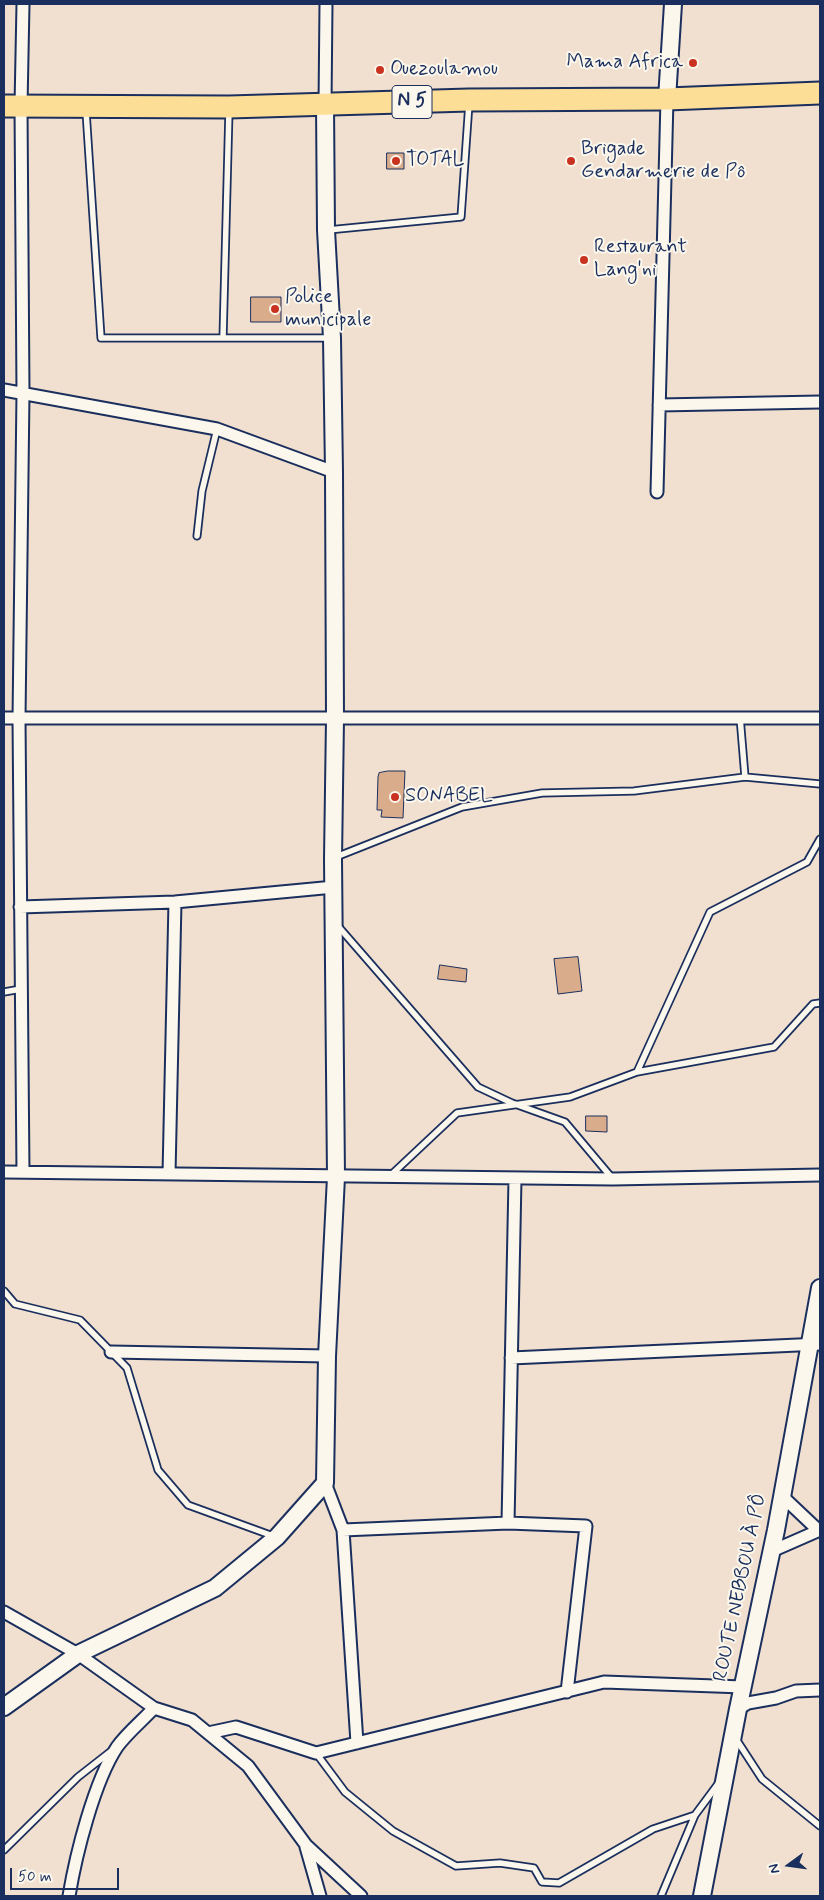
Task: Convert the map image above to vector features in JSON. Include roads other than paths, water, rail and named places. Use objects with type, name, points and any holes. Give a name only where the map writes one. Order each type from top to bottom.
[{"type":"highway","name":"N 5","points":[[12,106],[229,107],[469,100],[667,99],[820,94]]},
{"type":"street","points":[[23,4],[12,106],[23,393],[19,719],[23,1172]]},
{"type":"street","points":[[326,4],[326,230],[332,338],[334,472],[336,719],[333,859],[336,1177],[327,1356],[325,1483],[343,1530],[357,1743]]},
{"type":"street","points":[[657,492],[667,99],[673,4]]},
{"type":"street","points":[[4,390],[217,429],[334,472]]},
{"type":"street","points":[[659,405],[820,402]]},
{"type":"street","points":[[4,718],[820,718]]},
{"type":"street","points":[[20,907],[175,902],[334,887]]},
{"type":"street","points":[[169,1174],[175,902]]},
{"type":"street","points":[[4,1172],[515,1179],[820,1175]]},
{"type":"street","points":[[508,1523],[515,1179]]},
{"type":"street","name":"ROUTE NEBBOU À PÔ","points":[[702,1896],[742,1687],[815,1344],[820,1288]]},
{"type":"street","points":[[512,1358],[815,1344]]},
{"type":"street","points":[[111,1352],[327,1356]]},
{"type":"street","points":[[4,1707],[78,1654],[214,1588],[278,1537],[325,1483]]},
{"type":"street","points":[[772,1550],[819,1530],[782,1496]]},
{"type":"street","points":[[343,1530],[508,1523],[586,1526],[568,1692]]},
{"type":"street","points":[[4,1612],[78,1654],[154,1708],[192,1720],[248,1766],[306,1845],[361,1896]]},
{"type":"street","points":[[208,1733],[236,1727],[316,1752],[604,1682],[742,1687]]},
{"type":"street","points":[[738,1709],[748,1704],[776,1698],[796,1691],[820,1690]]},
{"type":"street","points":[[69,1896],[74,1864],[104,1771],[118,1746],[154,1708]]},
{"type":"street","points":[[306,1845],[320,1896]]},
{"type":"lane","points":[[326,230],[462,217],[469,100]]},
{"type":"lane","points":[[86,107],[101,338],[332,338]]},
{"type":"lane","points":[[223,338],[229,107]]},
{"type":"lane","points":[[197,536],[202,491],[217,429]]},
{"type":"lane","points":[[740,717],[744,776]]},
{"type":"lane","points":[[333,859],[462,807],[542,793],[634,791],[744,776],[820,784]]},
{"type":"lane","points":[[637,1072],[710,912],[807,862],[820,839]]},
{"type":"lane","points":[[334,922],[478,1087],[512,1103],[565,1122],[613,1179]]},
{"type":"lane","points":[[4,992],[21,989]]},
{"type":"lane","points":[[388,1178],[457,1113],[512,1103],[570,1097],[637,1072],[774,1047],[813,1004],[820,1003]]},
{"type":"lane","points":[[4,1291],[14,1304],[80,1320],[127,1368],[158,1470],[188,1505],[278,1537]]},
{"type":"lane","points":[[733,1735],[762,1779],[820,1826]]},
{"type":"lane","points":[[4,1850],[78,1777],[118,1746]]},
{"type":"lane","points":[[316,1752],[345,1792],[393,1831],[456,1866],[500,1863],[534,1868],[542,1882],[560,1883],[653,1829],[695,1815]]},
{"type":"lane","points":[[661,1896],[695,1815],[726,1772]]},
{"type":"place","name":"Mama Africa","points":[[693,63]]},
{"type":"place","name":"Ouezoulamou","points":[[380,70]]},
{"type":"place","name":"TOTAL","points":[[396,161]]},
{"type":"place","name":"Brigade Gendarmerie de Pô","points":[[571,161]]},
{"type":"place","name":"Restaurant Lang'ni","points":[[584,260]]},
{"type":"place","name":"Police municipale","points":[[275,309]]},
{"type":"place","name":"SONABEL","points":[[395,797]]}]
